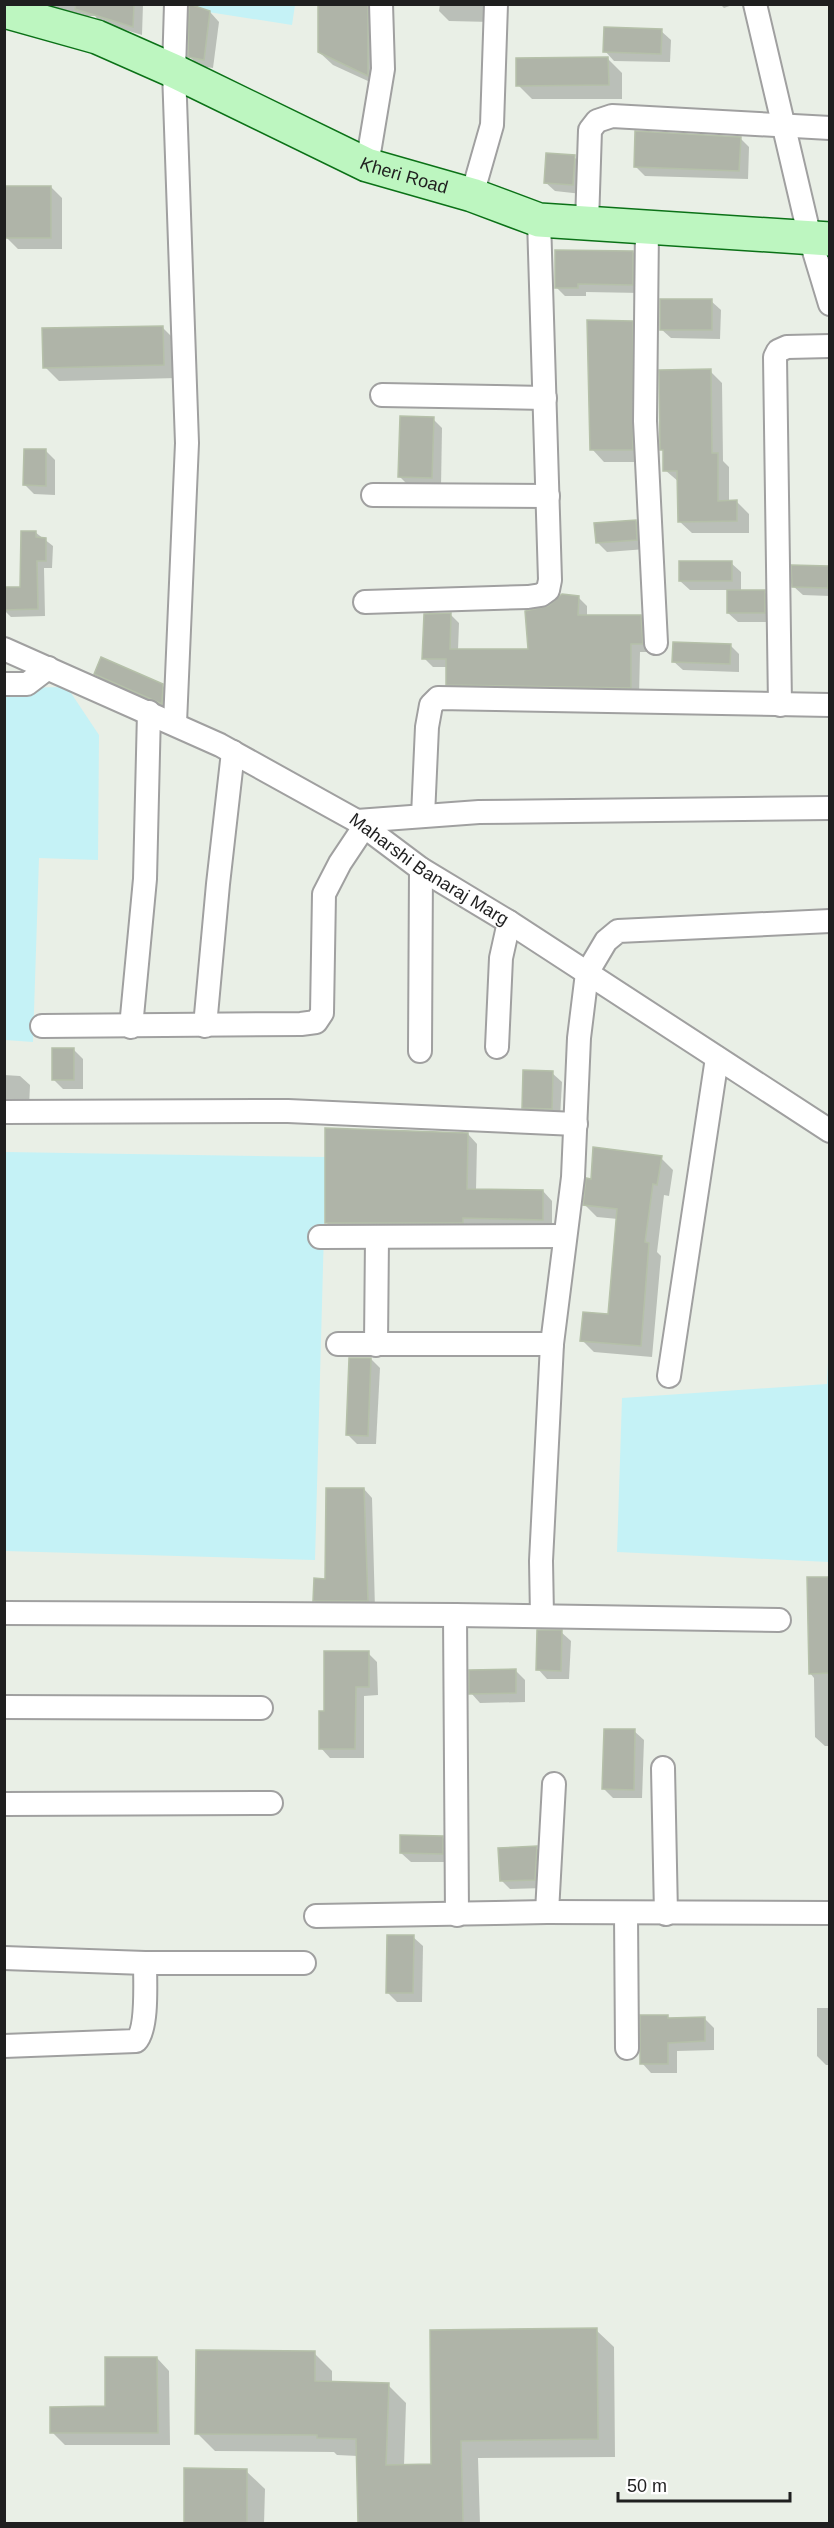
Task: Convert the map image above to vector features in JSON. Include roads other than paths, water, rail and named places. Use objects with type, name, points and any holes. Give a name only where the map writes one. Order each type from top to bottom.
[{"type":"street","points":[[176,4],[174,71],[187,443],[176,723]]},
{"type":"street","points":[[367,165],[383,69],[381,4]]},
{"type":"street","points":[[472,195],[492,125],[496,4]]},
{"type":"street","points":[[755,4],[784,126],[820,238],[830,304]]},
{"type":"street","name":"Kheri Road","points":[[4,11],[98,37],[174,71],[367,165],[472,195],[539,220],[820,238]]},
{"type":"street","points":[[587,223],[590,130],[597,121],[612,116],[830,128]]},
{"type":"street","points":[[365,602],[541,595],[548,590],[550,579],[548,496],[539,220]]},
{"type":"street","points":[[647,227],[645,421],[656,643]]},
{"type":"street","points":[[780,705],[775,357],[778,351],[787,347],[830,346]]},
{"type":"street","points":[[382,395],[545,398]]},
{"type":"street","points":[[373,495],[548,496]]},
{"type":"street","name":"Maharshi Banaraj Marg","points":[[4,649],[176,723],[233,752],[361,824],[421,869],[509,922],[830,1131]]},
{"type":"street","points":[[4,684],[27,684],[48,668]]},
{"type":"street","points":[[423,816],[427,727],[431,705],[438,699],[830,705]]},
{"type":"street","points":[[131,1027],[145,879],[149,712]]},
{"type":"street","points":[[205,1026],[233,752]]},
{"type":"street","points":[[42,1026],[205,1026],[316,1022],[322,1013],[324,894],[361,824],[479,812],[830,808]]},
{"type":"street","points":[[420,1051],[421,869]]},
{"type":"street","points":[[542,1616],[541,1561],[552,1344],[573,1177],[579,1038],[587,973],[606,941],[618,932],[830,921]]},
{"type":"street","points":[[497,1047],[501,958],[509,922]]},
{"type":"street","points":[[669,1376],[717,1058]]},
{"type":"street","points":[[4,1112],[288,1111],[576,1124]]},
{"type":"street","points":[[320,1237],[565,1236]]},
{"type":"street","points":[[376,1345],[377,1237]]},
{"type":"street","points":[[338,1344],[552,1344]]},
{"type":"street","points":[[4,1613],[455,1615],[779,1620]]},
{"type":"street","points":[[455,1615],[457,1915]]},
{"type":"street","points":[[4,1707],[261,1708]]},
{"type":"street","points":[[663,1768],[666,1914]]},
{"type":"street","points":[[547,1912],[554,1784]]},
{"type":"street","points":[[4,1804],[271,1803]]},
{"type":"street","points":[[316,1916],[547,1912],[626,1914],[830,1912]]},
{"type":"street","points":[[626,1914],[627,2048]]},
{"type":"street","points":[[4,1958],[145,1963],[304,1963]]},
{"type":"street","points":[[4,2046],[136,2041],[140,2037],[142,2026],[145,1963]]}]
